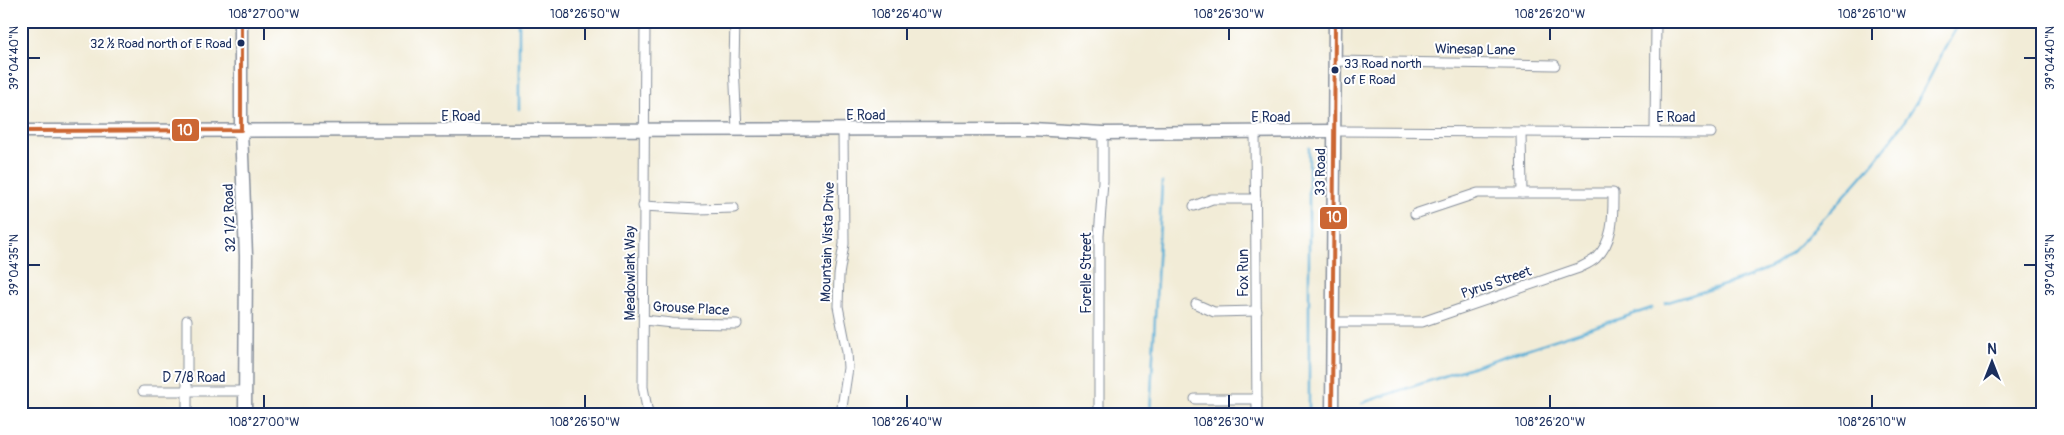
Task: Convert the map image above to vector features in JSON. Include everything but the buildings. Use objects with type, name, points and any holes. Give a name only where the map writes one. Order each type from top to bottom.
[{"type":"street","name":"32 1/2 Road","points":[[241,21],[241,130],[246,256],[246,414]]},
{"type":"street","name":"Meadowlark Way","points":[[645,21],[643,387],[648,414]]},
{"type":"street","points":[[735,21],[734,64],[737,130]]},
{"type":"street","name":"33 Road","points":[[1332,414],[1335,21]]},
{"type":"street","points":[[1655,132],[1656,21]]},
{"type":"street","name":"Winesap Lane","points":[[1335,61],[1555,64]]},
{"type":"street","name":"E Road","points":[[21,131],[1032,129],[1103,134],[1335,131],[1711,133]]},
{"type":"street","name":"Mountain Vista Drive","points":[[841,414],[848,368],[847,352],[838,306],[844,244],[843,130]]},
{"type":"street","name":"Fox Run","points":[[1255,132],[1257,414]]},
{"type":"street","points":[[1415,214],[1478,193],[1522,193],[1522,132]]},
{"type":"street","name":"Forelle Street","points":[[1099,414],[1099,236],[1103,180],[1103,134]]},
{"type":"street","name":"Pyrus Street","points":[[1332,322],[1422,322],[1579,268],[1596,258],[1604,247],[1612,224],[1613,193],[1522,193]]},
{"type":"street","points":[[1194,206],[1212,199],[1256,199]]},
{"type":"street","points":[[643,206],[698,209],[734,208]]},
{"type":"street","points":[[1196,304],[1214,312],[1256,311]]},
{"type":"street","points":[[187,320],[187,414]]},
{"type":"street","name":"Grouse Place","points":[[644,320],[672,323],[737,324]]},
{"type":"street","name":"D 7/8 Road","points":[[143,391],[246,391]]},
{"type":"street","points":[[1195,399],[1257,399]]},
{"type":"waterway","points":[[519,21],[519,109]]},
{"type":"waterway","points":[[1665,303],[1751,276],[1776,264],[1794,250],[1861,177],[1887,145],[1911,111],[1961,21]]},
{"type":"waterway","points":[[1309,148],[1309,414]]},
{"type":"waterway","points":[[1150,414],[1162,182]]},
{"type":"waterway","points":[[1362,403],[1652,308]]},
{"type":"transit line","name":"10","points":[[21,131],[241,130],[241,21]]},
{"type":"transit line","name":"10","points":[[1332,414],[1335,21]]},
{"type":"place","name":"32 ½ Road north of E Road","points":[[241,43]]},
{"type":"place","name":"33 Road north of E Road","points":[[1335,70]]}]
